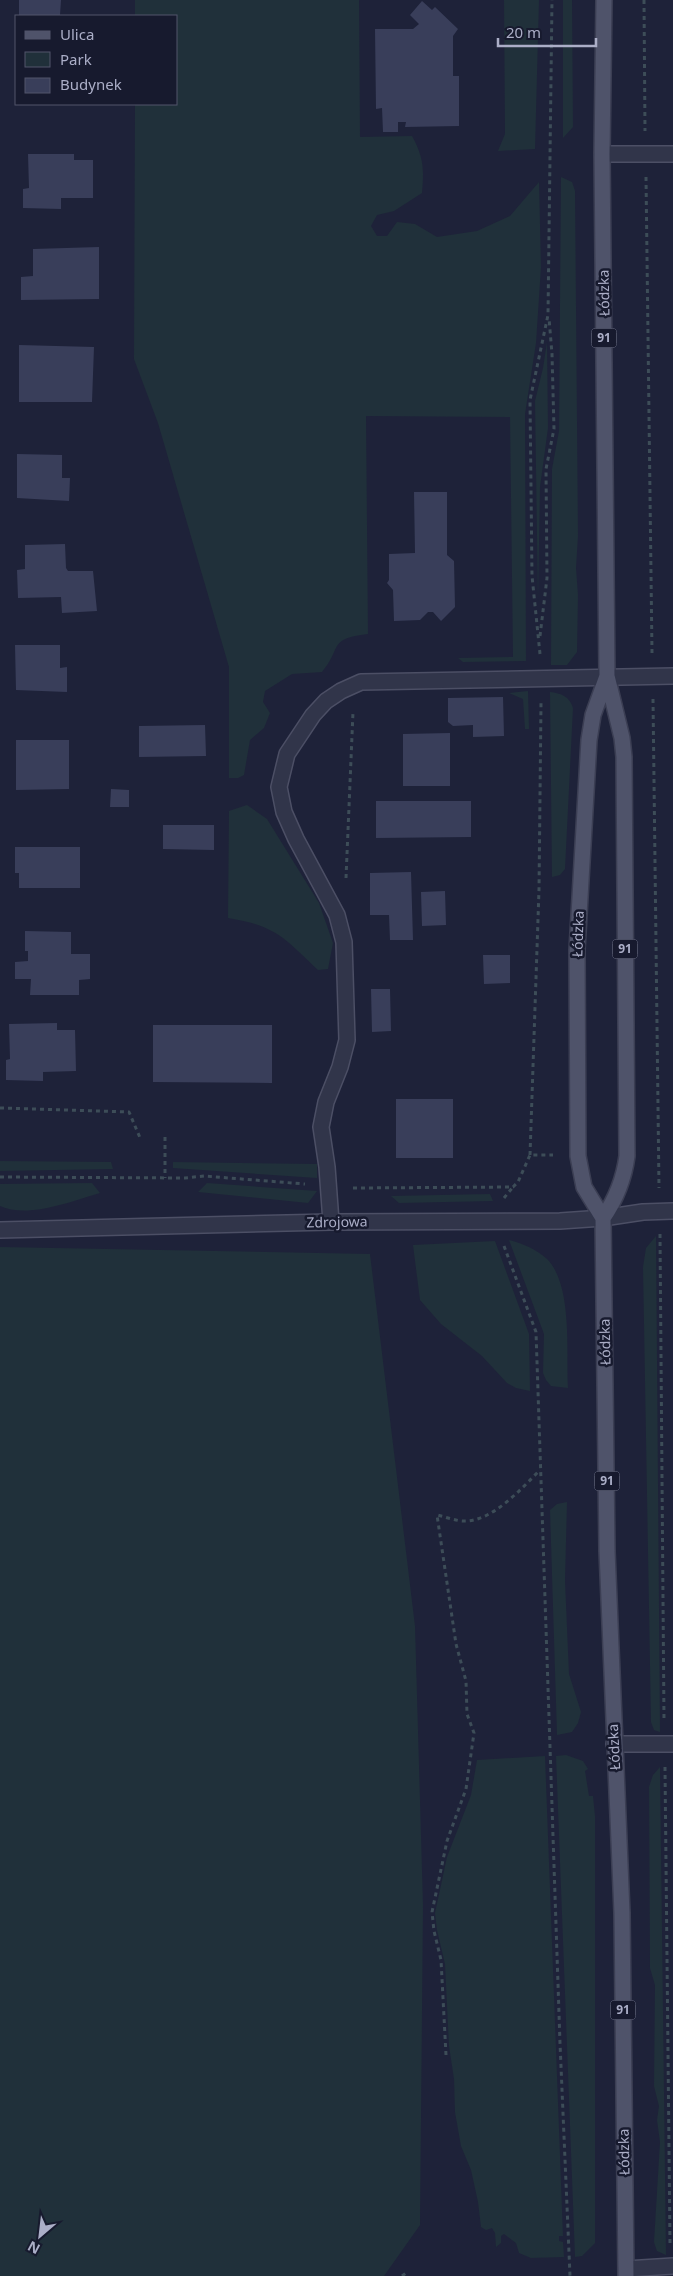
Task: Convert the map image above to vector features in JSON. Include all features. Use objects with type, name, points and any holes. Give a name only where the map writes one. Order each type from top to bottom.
[{"type":"main road","name":"Łódzka","points":[[604,0],[602,154],[608,676],[622,738],[624,757],[627,1156],[622,1181],[612,1205],[604,1218],[607,1551],[622,1913],[626,2272]]},
{"type":"main road","name":"Łódzka","points":[[604,1218],[591,1202],[584,1187],[578,1156],[577,950],[589,740],[593,715],[608,676]]},
{"type":"street","points":[[602,154],[673,154]]},
{"type":"street","points":[[331,1222],[327,1167],[321,1127],[326,1102],[347,1040],[344,942],[337,915],[296,839],[284,812],[279,787],[287,754],[313,714],[326,701],[361,682],[673,676]]},
{"type":"street","name":"Zdrojowa","points":[[0,1230],[331,1222],[560,1221],[666,1212]]},
{"type":"street","points":[[614,1744],[669,1744]]},
{"type":"street","points":[[626,2272],[672,2266]]},
{"type":"path","points":[[540,643],[547,578],[546,469],[554,429],[552,354],[548,315],[552,0]]},
{"type":"path","points":[[644,0],[652,676],[666,1212],[672,2266]]},
{"type":"path","points":[[530,1155],[539,890],[541,678],[540,643],[532,576],[530,400],[548,315]]},
{"type":"path","points":[[346,883],[352,718],[361,682]]},
{"type":"path","points":[[0,1108],[130,1112],[141,1140]]},
{"type":"path","points":[[165,1137],[166,1178]]},
{"type":"path","points":[[513,1186],[504,1198],[502,1221],[504,1248],[536,1332],[570,2276]]},
{"type":"path","points":[[446,2056],[441,1960],[434,1931],[432,1912],[446,1841],[466,1789],[474,1733],[467,1714],[466,1682],[456,1644],[438,1515],[464,1521],[480,1518],[511,1499],[540,1470]]},
{"type":"green space","points":[[135,0],[359,0],[360,137],[412,136],[421,157],[423,170],[422,193],[394,211],[377,215],[371,226],[377,236],[387,236],[397,222],[415,224],[437,237],[477,231],[510,216],[539,182],[541,267],[536,343],[525,414],[526,661],[463,662],[458,658],[513,657],[510,417],[366,416],[368,634],[355,636],[341,642],[322,672],[292,674],[265,691],[263,702],[270,713],[264,728],[250,740],[244,775],[238,778],[229,778],[229,667],[158,423],[134,359],[135,105],[178,105],[178,15],[135,15]]},
{"type":"green space","points":[[504,0],[539,0],[535,149],[498,151],[505,134]]},
{"type":"green space","points":[[563,0],[572,0],[573,127],[563,138]]},
{"type":"green space","points":[[561,177],[572,182],[575,191],[578,536],[576,568],[578,595],[577,652],[567,665],[551,665],[552,469],[559,431]]},
{"type":"green space","points":[[547,342],[548,428],[540,487],[538,602],[535,401]]},
{"type":"green space","points":[[528,691],[529,729],[525,729],[523,699],[509,693]]},
{"type":"green space","points":[[550,692],[564,696],[570,701],[573,708],[565,869],[560,875],[552,877]]},
{"type":"green space","points":[[247,805],[267,819],[319,903],[333,943],[328,969],[318,970],[279,935],[258,925],[228,918],[229,811]]},
{"type":"green space","points":[[0,1161],[111,1162],[113,1169],[0,1171]]},
{"type":"green space","points":[[173,1162],[317,1164],[317,1178],[173,1168]]},
{"type":"green space","points":[[92,1183],[100,1193],[63,1204],[23,1211],[11,1210],[0,1206],[0,1184]]},
{"type":"green space","points":[[207,1183],[317,1191],[308,1203],[198,1192]]},
{"type":"green space","points":[[490,1194],[493,1201],[399,1203],[391,1196]]},
{"type":"green space","points":[[656,1236],[660,1732],[654,1730],[651,1722],[643,1267],[646,1248]]},
{"type":"green space","points":[[509,1240],[539,1252],[547,1259],[555,1271],[561,1285],[565,1302],[568,1388],[551,1386],[543,1373],[544,1334]]},
{"type":"green space","points":[[495,1241],[529,1334],[530,1391],[516,1388],[507,1383],[482,1356],[441,1324],[420,1300],[413,1245]]},
{"type":"green space","points":[[0,1247],[370,1254],[415,1626],[423,1905],[420,2225],[384,2276],[0,2276]]},
{"type":"green space","points":[[567,1502],[565,1581],[569,1674],[581,1712],[578,1723],[572,1732],[557,1735],[550,1510],[557,1504]]},
{"type":"green space","points":[[566,1755],[583,1761],[588,1769],[585,1771],[589,1796],[593,1796],[595,1816],[595,2243],[582,2256],[575,2257],[556,1756]]},
{"type":"green space","points":[[545,1756],[563,2236],[559,2236],[559,2241],[563,2242],[564,2257],[531,2258],[519,2253],[516,2243],[504,2234],[501,2236],[501,2243],[496,2247],[495,2233],[492,2228],[486,2230],[481,2227],[471,2170],[461,2146],[455,2112],[454,2079],[449,2046],[445,1964],[435,1913],[447,1857],[471,1795],[477,1760]]},
{"type":"green space","points":[[660,1767],[666,2255],[657,2251],[654,2242],[660,2142],[657,2120],[659,2106],[654,2086],[655,1985],[650,1968],[649,1787],[653,1775]]},
{"type":"building","points":[[19,0],[61,0],[60,15],[19,15]]},
{"type":"building","points":[[422,1],[432,10],[435,7],[458,29],[453,36],[453,76],[459,76],[459,126],[405,127],[406,122],[398,122],[398,132],[383,132],[382,108],[376,109],[375,29],[413,29],[419,24],[410,15]]},
{"type":"building","points":[[28,154],[74,154],[74,160],[93,160],[93,198],[61,198],[61,209],[23,208],[23,189],[29,188]]},
{"type":"building","points":[[99,247],[99,299],[21,300],[21,277],[33,276],[33,249]]},
{"type":"building","points":[[19,345],[94,347],[92,402],[19,402]]},
{"type":"building","points":[[17,454],[62,455],[62,478],[70,478],[69,501],[17,498]]},
{"type":"building","points":[[414,492],[447,492],[447,555],[454,561],[455,607],[441,621],[433,612],[428,612],[420,620],[394,621],[393,590],[387,583],[389,580],[389,554],[415,553]]},
{"type":"building","points":[[65,544],[66,568],[68,571],[93,571],[97,611],[62,613],[61,597],[18,598],[17,570],[25,569],[25,545]]},
{"type":"building","points":[[15,645],[60,645],[60,668],[67,667],[67,692],[16,690]]},
{"type":"building","points":[[503,697],[504,736],[473,737],[473,725],[453,726],[448,722],[448,698]]},
{"type":"building","points":[[205,725],[206,756],[139,757],[139,726]]},
{"type":"building","points":[[450,733],[450,786],[403,786],[403,734]]},
{"type":"building","points":[[16,740],[69,740],[69,789],[16,790]]},
{"type":"building","points":[[111,789],[129,790],[129,807],[110,807]]},
{"type":"building","points":[[376,801],[471,801],[471,837],[376,838]]},
{"type":"building","points":[[163,825],[214,825],[214,850],[163,849]]},
{"type":"building","points":[[15,847],[80,847],[80,888],[19,888],[19,873],[15,873]]},
{"type":"building","points":[[411,872],[413,940],[390,940],[389,915],[370,915],[370,873]]},
{"type":"building","points":[[445,891],[446,925],[422,926],[421,892]]},
{"type":"building","points":[[25,931],[71,932],[71,954],[90,954],[90,979],[79,980],[79,995],[30,995],[31,979],[15,979],[15,962],[28,961],[28,951],[25,951]]},
{"type":"building","points":[[483,955],[510,955],[510,983],[484,984]]},
{"type":"building","points":[[371,989],[390,989],[391,1031],[372,1032]]},
{"type":"building","points":[[57,1023],[57,1030],[75,1030],[76,1071],[43,1072],[43,1081],[6,1080],[6,1060],[10,1059],[9,1024]]},
{"type":"building","points":[[153,1025],[272,1025],[272,1083],[153,1082]]},
{"type":"building","points":[[396,1099],[453,1099],[453,1158],[396,1158]]}]
